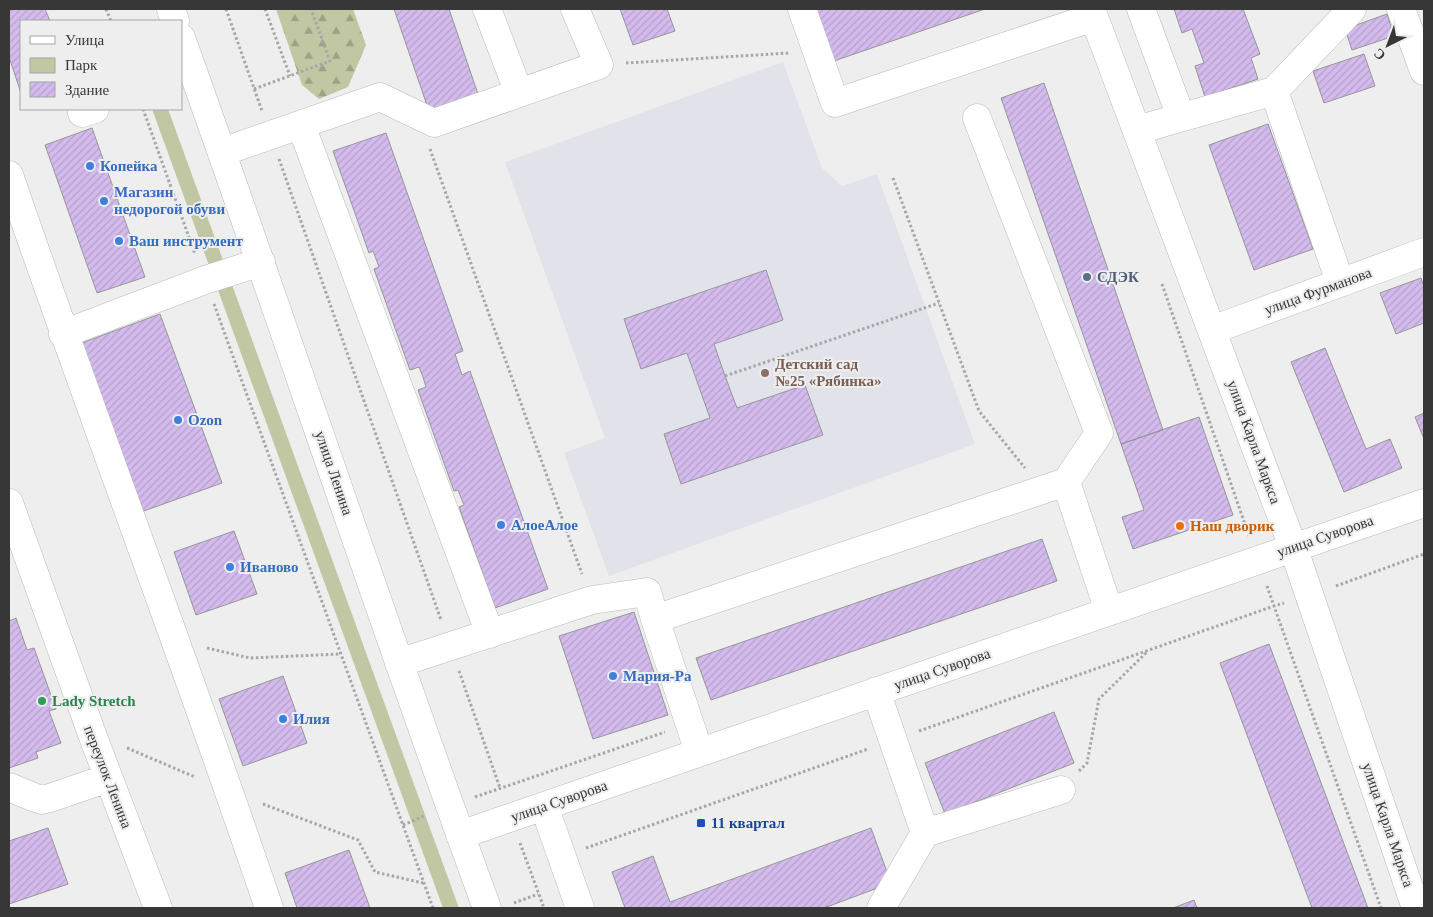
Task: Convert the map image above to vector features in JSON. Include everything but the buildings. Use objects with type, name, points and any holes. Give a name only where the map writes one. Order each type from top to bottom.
[{"type":"street","points":[[488,9],[519,93]]},
{"type":"street","points":[[222,152],[380,97],[434,123],[599,65],[575,9]]},
{"type":"street","points":[[802,9],[835,103],[1093,13]]},
{"type":"street","points":[[1141,9],[1181,117]]},
{"type":"street","points":[[1137,130],[1274,91],[1352,9]]},
{"type":"street","points":[[1401,9],[1424,71]]},
{"type":"street","name":"улица Карла Маркса","points":[[1093,13],[1414,869],[1416,908]]},
{"type":"street","name":"улица Ленина","points":[[182,44],[189,82],[222,152],[460,836],[497,907]]},
{"type":"street","points":[[1274,91],[1340,282]]},
{"type":"street","points":[[655,619],[1054,486],[1099,433],[977,118]]},
{"type":"street","points":[[301,125],[490,634]]},
{"type":"street","points":[[9,174],[63,334],[176,640],[269,908]]},
{"type":"street","name":"улица Фурманова","points":[[1212,330],[1424,252]]},
{"type":"street","points":[[63,334],[205,280],[261,262]]},
{"type":"street","points":[[1054,486],[1109,611]]},
{"type":"street","name":"переулок Ленина","points":[[9,503],[15,541],[158,908]]},
{"type":"street","name":"улица Суворова","points":[[460,836],[1424,503]]},
{"type":"street","points":[[399,663],[592,600],[646,592],[699,752]]},
{"type":"street","points":[[876,692],[926,833]]},
{"type":"street","points":[[9,787],[42,800],[108,778]]},
{"type":"street","points":[[882,908],[926,833],[1061,790]]},
{"type":"street","points":[[544,806],[580,908]]},
{"type":"path","points":[[226,9],[544,908]]},
{"type":"path","points":[[265,9],[290,76]]},
{"type":"path","points":[[254,89],[330,61],[311,9]]},
{"type":"path","points":[[599,65],[817,51]]},
{"type":"path","points":[[143,110],[433,908]]},
{"type":"path","points":[[418,115],[592,600]]},
{"type":"path","points":[[893,178],[978,411],[1054,486]]},
{"type":"path","points":[[725,376],[939,303]]},
{"type":"path","points":[[529,868],[1274,606],[1381,908]]},
{"type":"path","points":[[176,640],[250,658],[340,654]]},
{"type":"path","points":[[1061,790],[1087,763],[1100,699],[1150,649]]},
{"type":"path","points":[[497,907],[538,894]]},
{"type":"shaded area","name":"Детский сад №25 «Рябинка»","points":[[783,62],[822,168],[842,186],[877,174],[975,444],[609,576],[564,453],[605,438],[505,162]]},
{"type":"green space","points":[[276,9],[353,9],[366,45],[348,87],[319,99],[302,85]]},
{"type":"green space","points":[[152,110],[168,110],[459,908],[443,908]]},
{"type":"place","name":"Копейка","points":[[90,166]]},
{"type":"place","name":"Магазин недорогой обуви","points":[[104,201]]},
{"type":"place","name":"Ваш инструмент","points":[[119,241]]},
{"type":"place","name":"СДЭК","points":[[1087,277]]},
{"type":"place","name":"Детский сад №25 «Рябинка»","points":[[765,373]]},
{"type":"place","name":"Ozon","points":[[178,420]]},
{"type":"place","name":"АлоеАлое","points":[[501,525]]},
{"type":"place","name":"Наш дворик","points":[[1180,526]]},
{"type":"place","name":"Иваново","points":[[230,567]]},
{"type":"place","name":"Мария-Ра","points":[[613,676]]},
{"type":"place","name":"Lady Stretch","points":[[42,701]]},
{"type":"place","name":"Илия","points":[[283,719]]},
{"type":"place","name":"11 квартал","points":[[701,823]]}]
